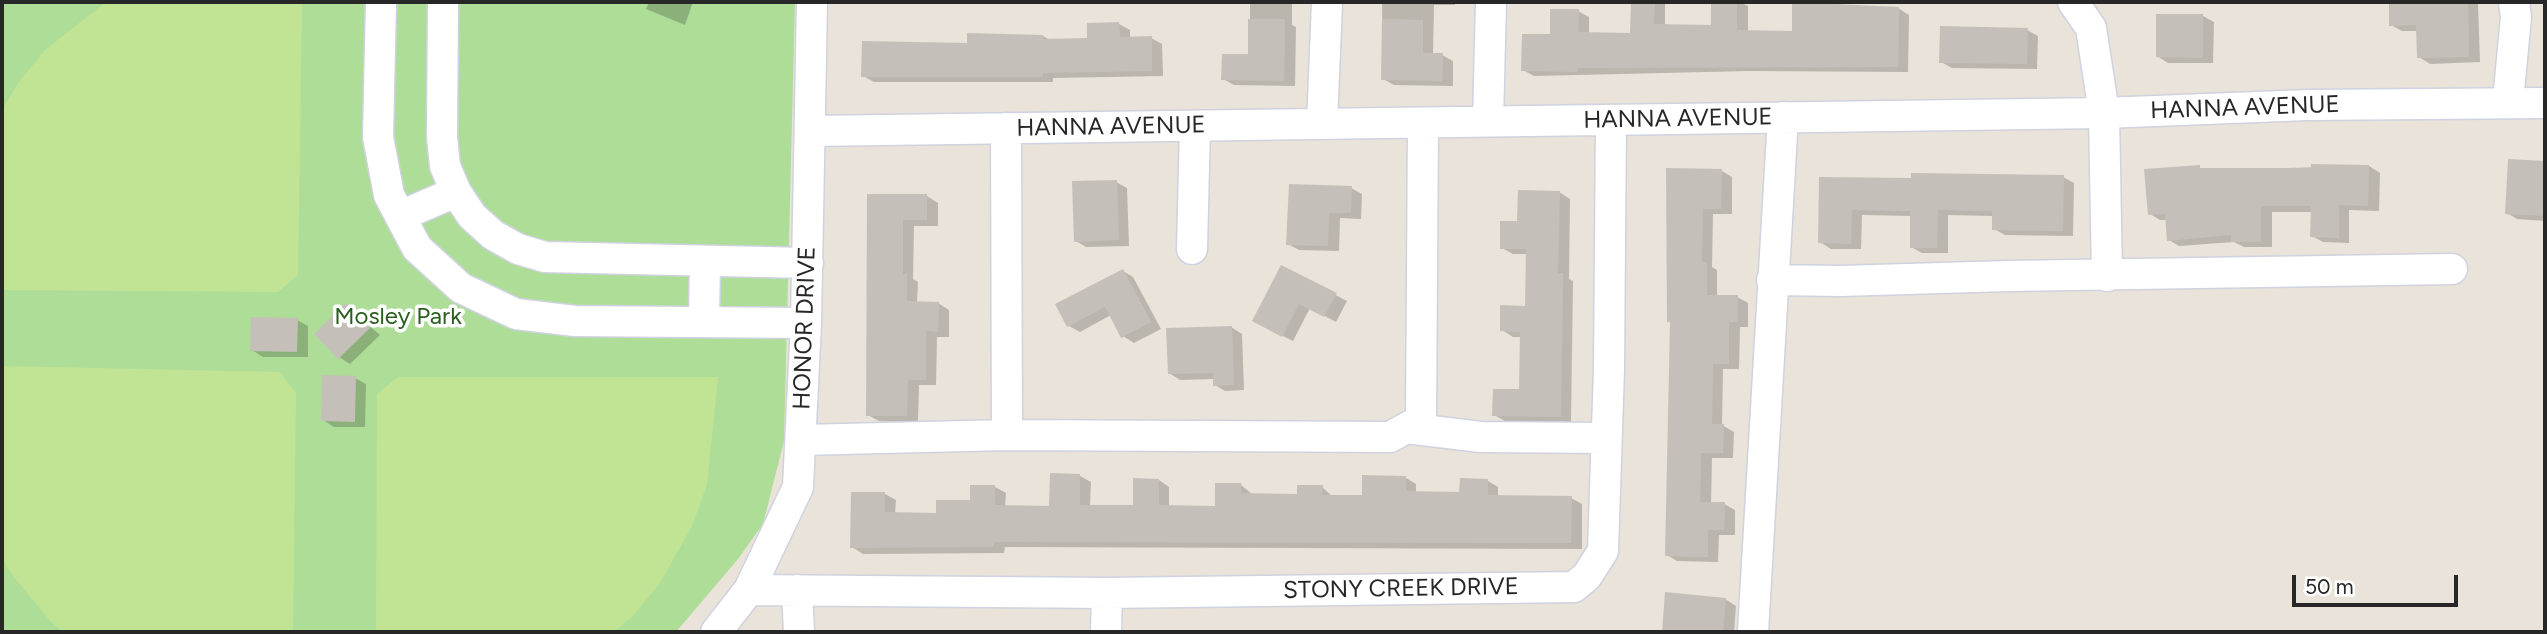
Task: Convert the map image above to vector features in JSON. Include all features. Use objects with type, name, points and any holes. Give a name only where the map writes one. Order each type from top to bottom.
[{"type":"street","points":[[381,2],[378,137],[389,195],[417,248],[461,288],[516,314],[575,321],[806,323]]},
{"type":"street","points":[[443,2],[442,137],[445,166],[456,192],[472,216],[493,235],[518,249],[545,257],[808,263]]},
{"type":"street","name":"HONOR DRIVE","points":[[716,632],[749,590],[798,487],[808,263],[812,2]]},
{"type":"street","points":[[1322,124],[1327,2]]},
{"type":"street","points":[[1488,121],[1491,2]]},
{"type":"street","points":[[2073,2],[2091,28],[2104,113],[2107,276]]},
{"type":"street","points":[[2508,102],[2516,17],[2514,2]]},
{"type":"street","name":"HANNA AVENUE","points":[[811,131],[1423,124],[2545,103]]},
{"type":"street","points":[[1753,632],[1783,117]]},
{"type":"street","name":"STONY CREEK DRIVE","points":[[749,590],[1107,593],[1574,587],[1587,576],[1603,551],[1611,120]]},
{"type":"street","points":[[801,440],[1007,435],[1390,437],[1420,420],[1423,124]]},
{"type":"street","points":[[1192,249],[1195,125]]},
{"type":"street","points":[[1006,128],[1007,435]]},
{"type":"street","points":[[400,216],[456,192]]},
{"type":"street","points":[[704,322],[705,261]]},
{"type":"street","points":[[1772,280],[2452,269]]},
{"type":"street","points":[[1406,428],[1481,437],[1606,438]]},
{"type":"street","points":[[797,590],[799,632]]},
{"type":"street","points":[[1106,632],[1107,593]]},
{"type":"green space","name":"Mosley Park","points":[[2,2],[795,2],[784,441],[763,524],[738,559],[676,632],[2,632]]},
{"type":"green space","points":[[106,2],[302,2],[298,275],[278,292],[2,290],[2,110],[18,83],[45,50]]},
{"type":"green space","points":[[2,366],[280,372],[296,393],[293,632],[64,632],[52,623],[10,572],[2,557]]},
{"type":"green space","points":[[398,377],[718,377],[707,485],[692,526],[660,583],[632,617],[614,632],[376,632],[377,394]]},
{"type":"building","points":[[1631,2],[1655,2],[1654,24],[1711,25],[1711,2],[1737,2],[1737,30],[1792,31],[1792,2],[1899,7],[1898,67],[1578,68],[1577,72],[1521,71],[1522,34],[1550,34],[1550,9],[1579,9],[1578,32],[1630,33]]},
{"type":"building","points":[[2389,2],[2468,2],[2469,57],[2417,58],[2416,25],[2389,26]]},
{"type":"building","points":[[2156,14],[2203,14],[2203,58],[2156,57]]},
{"type":"building","points":[[1248,19],[1285,19],[1284,81],[1221,80],[1222,54],[1248,54]]},
{"type":"building","points":[[1382,19],[1423,20],[1423,53],[1443,53],[1442,81],[1381,80]]},
{"type":"building","points":[[1119,22],[1120,37],[1152,36],[1152,71],[1043,73],[1043,77],[861,77],[862,41],[967,43],[967,33],[1043,35],[1043,39],[1087,38],[1087,23]]},
{"type":"building","points":[[1940,26],[2028,28],[2027,64],[1939,63]]},
{"type":"building","points":[[2508,159],[2545,161],[2545,216],[2505,214]]},
{"type":"building","points":[[2311,164],[2369,165],[2368,206],[2339,205],[2339,238],[2310,237],[2311,206],[2261,206],[2261,242],[2231,242],[2231,235],[2167,241],[2165,214],[2148,215],[2144,169],[2200,165],[2200,168],[2311,168]]},
{"type":"building","points":[[1666,168],[1722,169],[1721,209],[1703,209],[1702,262],[1707,262],[1707,295],[1738,295],[1738,322],[1729,322],[1729,364],[1713,364],[1712,424],[1724,424],[1723,453],[1701,453],[1700,502],[1725,502],[1724,530],[1708,530],[1708,557],[1665,556],[1670,322],[1667,322]]},
{"type":"building","points":[[1911,173],[2064,175],[2063,231],[1992,230],[1992,211],[1938,210],[1937,248],[1910,248],[1910,211],[1852,210],[1851,244],[1818,243],[1819,177],[1911,178]]},
{"type":"building","points":[[1117,180],[1119,240],[1074,242],[1072,181]]},
{"type":"building","points":[[1289,184],[1352,186],[1351,213],[1329,213],[1328,246],[1286,245]]},
{"type":"building","points":[[1518,190],[1560,191],[1558,273],[1563,273],[1561,417],[1492,416],[1493,389],[1519,389],[1520,332],[1500,331],[1500,305],[1525,306],[1526,249],[1500,249],[1500,221],[1517,221]]},
{"type":"building","points":[[867,194],[927,194],[927,220],[903,220],[903,274],[907,274],[907,301],[939,302],[938,332],[926,331],[926,380],[908,380],[907,416],[866,416]]},
{"type":"building","points":[[1281,265],[1337,293],[1324,317],[1299,304],[1282,337],[1252,321]]},
{"type":"building","points":[[1123,269],[1151,322],[1121,338],[1105,307],[1067,327],[1055,304]]},
{"type":"building","points":[[346,303],[370,328],[338,359],[314,334]]},
{"type":"building","points":[[251,317],[298,318],[297,352],[250,351]]},
{"type":"building","points":[[1232,326],[1234,385],[1213,386],[1213,373],[1168,374],[1166,328]]},
{"type":"building","points":[[322,375],[356,376],[355,422],[321,421]]},
{"type":"building","points":[[1050,473],[1080,474],[1080,505],[1133,505],[1133,478],[1159,479],[1159,505],[1215,506],[1215,483],[1241,483],[1241,493],[1297,494],[1297,485],[1323,485],[1322,495],[1362,495],[1362,475],[1406,476],[1406,491],[1459,492],[1460,478],[1488,479],[1488,495],[1572,496],[1571,543],[994,542],[994,547],[850,548],[851,492],[885,492],[885,512],[936,513],[936,500],[970,500],[970,485],[995,485],[995,505],[1049,506]]},
{"type":"building","points":[[1665,592],[1726,598],[1723,632],[1662,632]]}]
